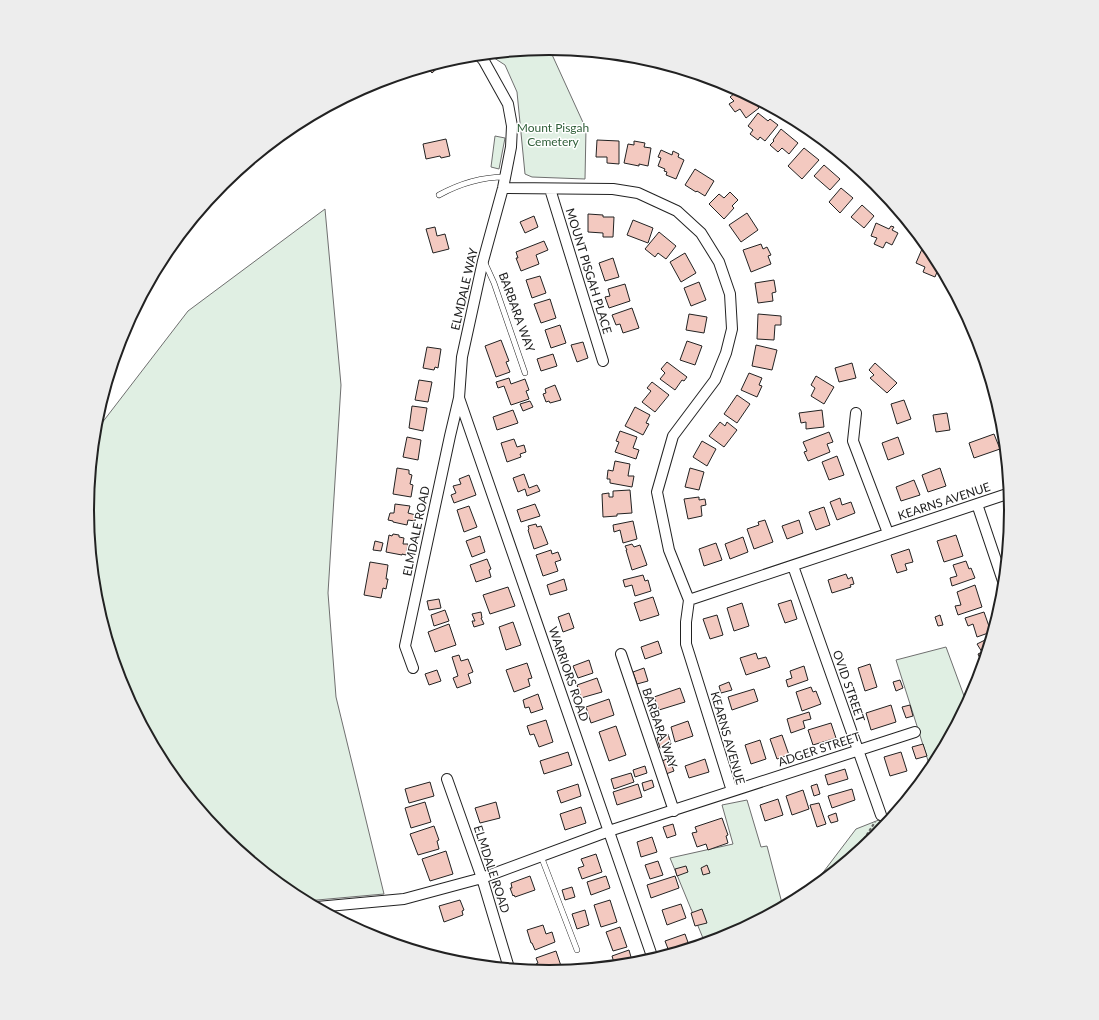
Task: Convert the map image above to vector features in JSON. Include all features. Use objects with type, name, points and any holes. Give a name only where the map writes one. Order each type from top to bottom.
[{"type":"street","points":[[483,60],[508,104],[512,126],[511,147],[503,188],[613,189],[638,193],[676,211],[701,233],[719,262],[730,294],[732,329],[726,353],[716,380],[673,436],[657,492],[669,550],[689,600]]},
{"type":"street","name":"ELMDALE WAY","points":[[460,398],[462,357],[484,261],[503,188]]},
{"type":"street","name":"MOUNT PISGAH PLACE","points":[[550,189],[603,361]]},
{"type":"street","name":"ELMDALE ROAD","points":[[413,668],[406,646],[450,436],[460,398]]},
{"type":"street","name":"WARRIORS ROAD","points":[[460,398],[651,953]]},
{"type":"street","points":[[856,413],[853,441],[888,533]]},
{"type":"street","name":"KEARNS AVENUE","points":[[328,907],[404,899],[482,878],[609,831],[732,791],[686,644],[686,622],[689,600],[1004,495]]},
{"type":"street","points":[[977,504],[1000,573]]},
{"type":"street","name":"OVID STREET","points":[[793,566],[881,814]]},
{"type":"street","name":"BARBARA WAY","points":[[621,654],[674,810]]},
{"type":"street","name":"ADGER STREET","points":[[732,791],[915,732]]},
{"type":"street","name":"ELMDALE ROAD","points":[[447,779],[482,878],[507,963]]},
{"type":"lane","points":[[439,195],[452,188],[490,177],[505,177]]},
{"type":"lane","name":"BARBARA WAY","points":[[484,261],[494,283],[525,373]]},
{"type":"lane","points":[[541,856],[577,950]]},
{"type":"path","points":[[866,837],[881,814]]},
{"type":"green space","name":"Mount Pisgah Cemetery","points":[[552,55],[586,129],[585,179],[532,177],[525,174],[517,92],[505,65],[495,59]]},
{"type":"green space","name":"Mount Pisgah Cemetery","points":[[495,136],[505,138],[499,169],[491,167]]},
{"type":"green space","points":[[325,209],[341,385],[328,593],[336,697],[384,894],[316,900],[273,871],[249,852],[207,810],[171,763],[141,711],[119,656],[103,599],[95,540],[95,480],[103,422],[188,311]]},
{"type":"green space","points":[[946,647],[964,697],[944,738],[929,762],[896,660]]},
{"type":"green space","points":[[747,800],[761,847],[767,846],[781,901],[751,918],[703,938],[670,858],[733,844],[722,805]]},
{"type":"green space","points":[[885,818],[850,852],[822,874],[856,829]]},
{"type":"building","points":[[734,94],[757,105],[759,108],[746,118],[740,109],[735,112],[729,104],[734,101],[730,97]]},
{"type":"building","points":[[758,113],[768,121],[770,119],[778,125],[765,141],[760,137],[758,140],[750,134],[753,130],[748,126]]},
{"type":"building","points":[[781,129],[798,143],[789,154],[782,148],[778,152],[770,145]]},
{"type":"building","points":[[446,139],[450,156],[441,158],[440,156],[426,159],[423,144]]},
{"type":"building","points":[[597,140],[619,141],[619,164],[607,163],[607,157],[596,157]]},
{"type":"building","points":[[634,141],[645,143],[644,147],[651,148],[648,166],[624,163],[628,144],[634,145]]},
{"type":"building","points":[[804,148],[819,160],[802,179],[788,166]]},
{"type":"building","points":[[661,150],[672,155],[673,151],[679,154],[678,157],[684,160],[676,179],[666,175],[667,172],[664,171],[665,169],[658,166],[661,158],[658,157]]},
{"type":"building","points":[[824,165],[840,179],[830,190],[814,176]]},
{"type":"building","points":[[695,169],[714,181],[705,196],[685,185]]},
{"type":"building","points":[[841,188],[853,198],[840,213],[829,202]]},
{"type":"building","points":[[730,192],[738,200],[732,206],[734,208],[724,219],[709,204],[719,194],[724,198]]},
{"type":"building","points":[[862,205],[874,216],[864,228],[851,217]]},
{"type":"building","points":[[747,213],[758,230],[741,242],[729,225]]},
{"type":"building","points":[[588,214],[603,215],[603,217],[614,217],[613,237],[603,237],[603,233],[588,232]]},
{"type":"building","points":[[534,216],[538,227],[525,233],[520,222]]},
{"type":"building","points":[[633,220],[653,228],[648,243],[627,235]]},
{"type":"building","points":[[876,223],[889,229],[891,226],[894,227],[892,230],[898,233],[892,245],[886,242],[883,248],[874,244],[877,238],[871,236]]},
{"type":"building","points":[[435,227],[437,236],[445,234],[449,249],[433,253],[426,229]]},
{"type":"building","points":[[659,232],[676,246],[666,259],[658,253],[655,257],[645,249]]},
{"type":"building","points":[[544,241],[548,250],[536,255],[539,264],[521,271],[516,258],[518,258],[516,252]]},
{"type":"building","points":[[761,244],[763,249],[767,247],[771,255],[768,256],[771,264],[751,272],[743,250]]},
{"type":"building","points":[[922,249],[938,272],[935,277],[923,272],[925,267],[916,263]]},
{"type":"building","points":[[685,253],[696,273],[681,282],[670,262]]},
{"type":"building","points":[[613,258],[619,277],[605,281],[599,263]]},
{"type":"building","points":[[540,276],[546,293],[532,298],[526,280]]},
{"type":"building","points":[[774,280],[776,292],[772,293],[773,301],[758,303],[755,283]]},
{"type":"building","points":[[699,282],[706,300],[691,306],[684,288]]},
{"type":"building","points":[[625,284],[630,301],[609,308],[605,297],[610,296],[608,289]]},
{"type":"building","points":[[550,299],[556,318],[541,323],[534,304]]},
{"type":"building","points":[[632,308],[639,328],[623,333],[620,324],[616,325],[612,315]]},
{"type":"building","points":[[689,314],[707,317],[704,333],[686,330]]},
{"type":"building","points":[[758,314],[781,316],[781,325],[775,325],[774,340],[757,339]]},
{"type":"building","points":[[560,325],[566,343],[551,348],[545,330]]},
{"type":"building","points":[[501,340],[509,361],[506,362],[510,372],[496,377],[485,346]]},
{"type":"building","points":[[687,341],[702,346],[695,365],[680,360]]},
{"type":"building","points":[[583,342],[588,358],[577,362],[571,345]]},
{"type":"building","points":[[756,345],[777,350],[772,370],[752,366]]},
{"type":"building","points":[[427,347],[441,349],[438,368],[435,367],[434,370],[423,368]]},
{"type":"building","points":[[553,354],[557,366],[541,371],[537,359]]},
{"type":"building","points":[[667,362],[687,377],[684,381],[682,380],[675,390],[660,379],[665,373],[661,369]]},
{"type":"building","points":[[852,363],[856,378],[839,382],[835,368]]},
{"type":"building","points":[[875,363],[897,383],[887,393],[870,378],[874,375],[869,370]]},
{"type":"building","points":[[749,373],[762,378],[759,385],[762,386],[757,397],[741,390]]},
{"type":"building","points":[[816,376],[834,387],[824,404],[811,396],[815,388],[811,385]]},
{"type":"building","points":[[509,378],[511,384],[525,379],[529,390],[526,391],[529,399],[511,405],[504,386],[498,388],[496,382]]},
{"type":"building","points":[[419,380],[432,382],[428,402],[415,400]]},
{"type":"building","points":[[652,382],[669,395],[655,412],[642,402],[651,391],[647,388]]},
{"type":"building","points":[[555,385],[561,400],[550,403],[549,401],[546,402],[543,394],[546,393],[545,389]]},
{"type":"building","points":[[737,395],[750,404],[737,423],[724,414]]},
{"type":"building","points":[[904,400],[911,419],[897,424],[891,404]]},
{"type":"building","points":[[530,401],[533,407],[523,411],[520,404]]},
{"type":"building","points":[[412,406],[427,408],[423,431],[409,428]]},
{"type":"building","points":[[635,407],[650,415],[646,423],[649,424],[643,435],[625,426]]},
{"type":"building","points":[[513,410],[518,423],[497,430],[493,417]]},
{"type":"building","points":[[822,410],[824,427],[806,429],[806,422],[801,423],[799,413]]},
{"type":"building","points":[[947,413],[950,430],[936,432],[933,415]]},
{"type":"building","points":[[720,422],[725,426],[727,422],[737,430],[724,447],[709,436]]},
{"type":"building","points":[[620,431],[637,437],[633,448],[639,450],[636,459],[615,452],[619,442],[616,441]]},
{"type":"building","points":[[829,432],[833,442],[827,444],[830,452],[808,461],[804,452],[807,451],[803,442]]},
{"type":"building","points":[[994,434],[1000,449],[974,458],[969,443]]},
{"type":"building","points":[[407,437],[421,440],[418,460],[403,457]]},
{"type":"building","points":[[898,437],[904,454],[888,460],[882,443]]},
{"type":"building","points":[[514,439],[517,447],[524,445],[526,452],[520,454],[521,457],[507,462],[501,443]]},
{"type":"building","points":[[702,441],[716,449],[707,466],[693,457]]},
{"type":"building","points":[[837,456],[844,475],[829,480],[822,462]]},
{"type":"building","points":[[615,461],[630,464],[628,476],[634,476],[632,487],[610,483],[610,479],[607,479],[608,470],[613,471]]},
{"type":"building","points":[[397,468],[409,470],[409,474],[412,475],[410,484],[413,485],[411,497],[393,494]]},
{"type":"building","points":[[690,468],[704,472],[699,490],[685,487]]},
{"type":"building","points":[[940,468],[946,486],[928,492],[922,475]]},
{"type":"building","points":[[524,474],[529,488],[537,485],[540,491],[527,496],[525,489],[518,492],[513,478]]},
{"type":"building","points":[[469,475],[476,495],[454,503],[451,495],[456,493],[453,486],[461,484],[459,479]]},
{"type":"building","points":[[914,480],[920,495],[901,501],[896,487]]},
{"type":"building","points":[[630,490],[632,513],[603,517],[602,494],[609,493],[609,497],[613,497],[613,491]]},
{"type":"building","points":[[699,497],[699,500],[705,499],[706,505],[701,506],[702,516],[688,519],[684,499]]},
{"type":"building","points":[[840,498],[842,505],[851,502],[855,513],[837,520],[830,502]]},
{"type":"building","points":[[395,504],[410,506],[408,513],[416,515],[415,521],[408,520],[407,525],[388,520],[390,513],[394,513]]},
{"type":"building","points":[[535,504],[540,516],[521,522],[517,510]]},
{"type":"building","points":[[469,506],[477,527],[464,532],[457,510]]},
{"type":"building","points":[[824,507],[830,525],[816,530],[809,512]]},
{"type":"building","points":[[765,520],[773,542],[754,549],[747,529],[759,525],[758,522]]},
{"type":"building","points":[[799,520],[803,533],[787,539],[782,526]]},
{"type":"building","points":[[633,521],[637,539],[623,543],[620,530],[614,532],[613,525]]},
{"type":"building","points":[[536,524],[537,527],[541,526],[548,544],[534,549],[528,526]]},
{"type":"building","points":[[393,534],[404,538],[403,544],[408,544],[406,555],[386,552],[389,535],[392,536]]},
{"type":"building","points":[[956,535],[963,556],[944,562],[937,541]]},
{"type":"building","points":[[480,536],[485,552],[472,557],[466,541]]},
{"type":"building","points":[[743,537],[748,552],[730,559],[725,544]]},
{"type":"building","points":[[375,541],[383,543],[381,551],[373,550]]},
{"type":"building","points":[[716,543],[722,560],[704,566],[699,549]]},
{"type":"building","points":[[632,544],[634,547],[640,545],[647,565],[632,570],[625,546]]},
{"type":"building","points":[[909,549],[913,562],[905,564],[907,570],[897,573],[891,555]]},
{"type":"building","points":[[551,550],[552,554],[558,552],[561,560],[555,562],[558,571],[543,576],[536,555]]},
{"type":"building","points":[[487,559],[491,569],[489,570],[491,577],[476,582],[470,565]]},
{"type":"building","points":[[966,561],[975,578],[952,586],[950,578],[957,576],[953,565]]},
{"type":"building","points":[[370,562],[388,565],[386,589],[383,588],[381,598],[364,595]]},
{"type":"building","points":[[846,574],[848,579],[852,577],[854,584],[850,585],[851,587],[832,593],[828,580]]},
{"type":"building","points":[[643,575],[645,581],[648,580],[651,591],[635,596],[632,585],[625,587],[623,580]]},
{"type":"building","points":[[564,579],[567,590],[550,595],[547,585]]},
{"type":"building","points":[[975,585],[982,607],[958,615],[955,606],[961,605],[957,592]]},
{"type":"building","points":[[508,587],[515,606],[490,614],[483,595]]},
{"type":"building","points":[[653,597],[659,615],[640,621],[634,603]]},
{"type":"building","points":[[439,599],[441,608],[429,610],[427,601]]},
{"type":"building","points":[[791,600],[797,619],[785,623],[778,604]]},
{"type":"building","points":[[742,603],[749,626],[734,631],[727,608]]},
{"type":"building","points":[[445,610],[449,621],[434,626],[431,615]]},
{"type":"building","points":[[481,612],[481,618],[484,624],[474,627],[472,621],[475,621],[472,614]]},
{"type":"building","points":[[984,612],[989,627],[987,633],[977,637],[973,624],[968,626],[965,618]]},
{"type":"building","points":[[569,613],[574,628],[563,632],[558,617]]},
{"type":"building","points":[[717,615],[723,635],[710,639],[703,619]]},
{"type":"building","points":[[940,615],[943,625],[938,626],[935,617]]},
{"type":"building","points":[[513,622],[521,645],[506,650],[499,627]]},
{"type":"building","points":[[449,624],[456,645],[435,652],[428,632]]},
{"type":"building","points":[[985,640],[982,651],[977,644]]},
{"type":"building","points":[[658,641],[662,653],[645,659],[641,647]]},
{"type":"building","points":[[756,653],[758,659],[766,657],[770,667],[746,675],[740,658]]},
{"type":"building","points":[[459,655],[461,661],[468,659],[473,672],[468,674],[471,683],[457,688],[453,678],[458,676],[452,657]]},
{"type":"building","points":[[589,660],[593,673],[578,678],[573,666]]},
{"type":"building","points":[[527,663],[532,678],[528,679],[530,686],[514,692],[506,670]]},
{"type":"building","points":[[870,664],[877,687],[865,691],[858,668]]},
{"type":"building","points":[[804,666],[808,680],[788,687],[786,680],[792,678],[790,671]]},
{"type":"building","points":[[644,668],[648,681],[637,684],[633,672]]},
{"type":"building","points":[[437,670],[441,681],[429,685],[425,674]]},
{"type":"building","points":[[597,678],[602,692],[581,698],[577,685]]},
{"type":"building","points":[[900,680],[903,688],[896,691],[893,682]]},
{"type":"building","points":[[729,682],[732,690],[721,693],[719,686]]},
{"type":"building","points":[[811,687],[813,692],[816,691],[821,704],[802,711],[796,692]]},
{"type":"building","points":[[680,688],[685,702],[659,710],[654,697]]},
{"type":"building","points":[[754,689],[758,701],[732,710],[728,697]]},
{"type":"building","points":[[538,694],[543,709],[531,713],[529,707],[525,708],[523,700]]},
{"type":"building","points":[[609,699],[614,715],[591,723],[586,707]]},
{"type":"building","points":[[891,705],[896,722],[871,730],[866,713]]},
{"type":"building","points":[[910,705],[913,716],[906,718],[902,707]]},
{"type":"building","points":[[809,712],[811,719],[803,721],[805,728],[791,733],[787,719]]},
{"type":"building","points":[[546,720],[553,742],[539,747],[534,734],[530,735],[527,726]]},
{"type":"building","points":[[688,721],[693,736],[675,742],[671,727]]},
{"type":"building","points":[[831,723],[836,738],[813,745],[808,730]]},
{"type":"building","points":[[616,726],[626,755],[609,761],[599,732]]},
{"type":"building","points":[[668,734],[671,744],[660,748],[657,738]]},
{"type":"building","points":[[782,735],[789,755],[777,759],[770,739]]},
{"type":"building","points":[[760,740],[766,759],[751,764],[745,745]]},
{"type":"building","points":[[923,744],[927,756],[916,759],[912,747]]},
{"type":"building","points":[[568,752],[572,765],[544,774],[540,761]]},
{"type":"building","points":[[901,752],[907,771],[890,776],[884,757]]},
{"type":"building","points":[[669,758],[674,771],[666,774],[662,761]]},
{"type":"building","points":[[705,759],[709,772],[689,778],[685,766]]},
{"type":"building","points":[[645,766],[647,773],[635,777],[633,770]]},
{"type":"building","points":[[845,769],[848,779],[828,785],[825,775]]},
{"type":"building","points":[[631,773],[634,782],[614,789],[611,779]]},
{"type":"building","points":[[652,780],[654,787],[644,791],[642,783]]},
{"type":"building","points":[[430,782],[434,796],[409,803],[405,789]]},
{"type":"building","points":[[578,784],[581,796],[561,803],[557,791]]},
{"type":"building","points":[[638,784],[642,797],[617,805],[613,792]]},
{"type":"building","points":[[817,784],[820,794],[814,796],[811,786]]},
{"type":"building","points":[[852,789],[855,800],[832,808],[828,796]]},
{"type":"building","points":[[803,790],[809,809],[792,815],[786,796]]},
{"type":"building","points":[[778,799],[783,815],[765,821],[760,805]]},
{"type":"building","points":[[425,802],[431,822],[411,828],[405,808]]},
{"type":"building","points":[[496,802],[500,818],[480,823],[475,808]]},
{"type":"building","points":[[819,803],[826,824],[817,827],[810,805]]},
{"type":"building","points":[[581,807],[586,823],[565,830],[560,814]]},
{"type":"building","points":[[836,813],[838,821],[831,823],[828,816]]},
{"type":"building","points":[[722,818],[728,835],[726,836],[728,843],[708,850],[706,844],[697,847],[692,833],[697,832],[695,827]]},
{"type":"building","points":[[673,824],[676,835],[667,838],[663,827]]},
{"type":"building","points":[[434,826],[439,840],[437,841],[439,849],[418,855],[410,834]]},
{"type":"building","points":[[652,837],[657,852],[641,857],[637,842]]},
{"type":"building","points":[[446,851],[453,874],[430,881],[422,859]]},
{"type":"building","points":[[596,854],[602,872],[582,879],[578,868],[584,866],[581,859]]},
{"type":"building","points":[[658,861],[663,875],[650,879],[645,865]]},
{"type":"building","points":[[707,865],[710,873],[703,875],[701,868]]},
{"type":"building","points":[[686,866],[688,872],[677,876],[675,869]]},
{"type":"building","points":[[530,876],[535,890],[515,897],[514,895],[513,896],[510,888],[512,888],[511,883]]},
{"type":"building","points":[[606,876],[610,888],[591,895],[587,882]]},
{"type":"building","points":[[675,876],[679,888],[651,898],[647,885]]},
{"type":"building","points":[[572,887],[575,897],[565,900],[562,890]]},
{"type":"building","points":[[460,900],[464,910],[462,911],[463,915],[444,922],[439,906]]},
{"type":"building","points":[[610,900],[617,922],[601,927],[594,905]]},
{"type":"building","points":[[681,904],[686,918],[667,925],[662,910]]},
{"type":"building","points":[[702,909],[707,923],[695,926],[691,913]]},
{"type":"building","points":[[585,910],[589,925],[577,929],[572,914]]},
{"type":"building","points":[[543,925],[546,934],[552,932],[555,942],[535,950],[527,930]]},
{"type":"building","points":[[620,927],[627,947],[613,951],[606,932]]},
{"type":"building","points":[[685,934],[688,943],[668,949],[665,941]]},
{"type":"building","points":[[629,950],[631,957],[613,960],[612,956]]},
{"type":"building","points":[[556,951],[561,965],[536,965],[538,963],[536,958]]}]
